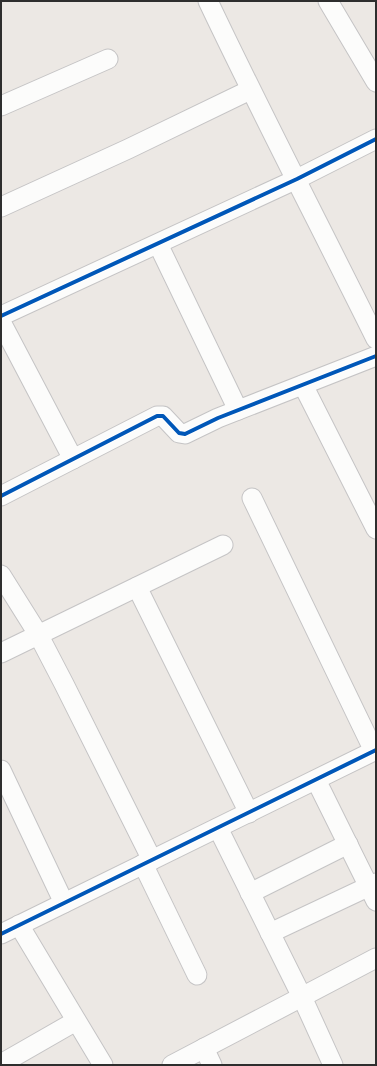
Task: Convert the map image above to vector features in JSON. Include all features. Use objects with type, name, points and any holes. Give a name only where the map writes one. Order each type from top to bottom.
[{"type":"street","points":[[208,1],[250,90],[297,179],[376,339]]},
{"type":"street","points":[[328,1],[376,82]]},
{"type":"street","points":[[1,106],[108,59]]},
{"type":"street","points":[[1,207],[128,150],[250,90]]},
{"type":"street","points":[[1,316],[297,179],[376,139]]},
{"type":"street","points":[[158,244],[238,410]]},
{"type":"street","points":[[1,322],[73,459]]},
{"type":"street","points":[[1,496],[158,416],[163,416],[179,433],[186,434],[218,418],[376,356]]},
{"type":"street","points":[[303,385],[376,529]]},
{"type":"street","points":[[1,934],[375,751],[252,498]]},
{"type":"street","points":[[1,653],[223,545]]},
{"type":"street","points":[[1,575],[38,634],[64,684],[148,862],[197,975]]},
{"type":"street","points":[[137,587],[249,813]]},
{"type":"street","points":[[1,770],[64,903]]},
{"type":"street","points":[[270,933],[374,890],[348,844],[316,780]]},
{"type":"street","points":[[218,828],[302,997],[333,1065]]},
{"type":"street","points":[[250,893],[348,844]]},
{"type":"street","points":[[19,925],[103,1065]]},
{"type":"street","points":[[172,1065],[376,958]]},
{"type":"street","points":[[1,1064],[76,1021]]},
{"type":"street","points":[[204,1048],[212,1065]]},
{"type":"cycle path","points":[[1,316],[297,179],[376,139]]},
{"type":"cycle path","points":[[1,496],[157,416],[163,416],[179,433],[185,434],[218,418],[376,356]]},
{"type":"cycle path","points":[[1,934],[376,750]]}]
